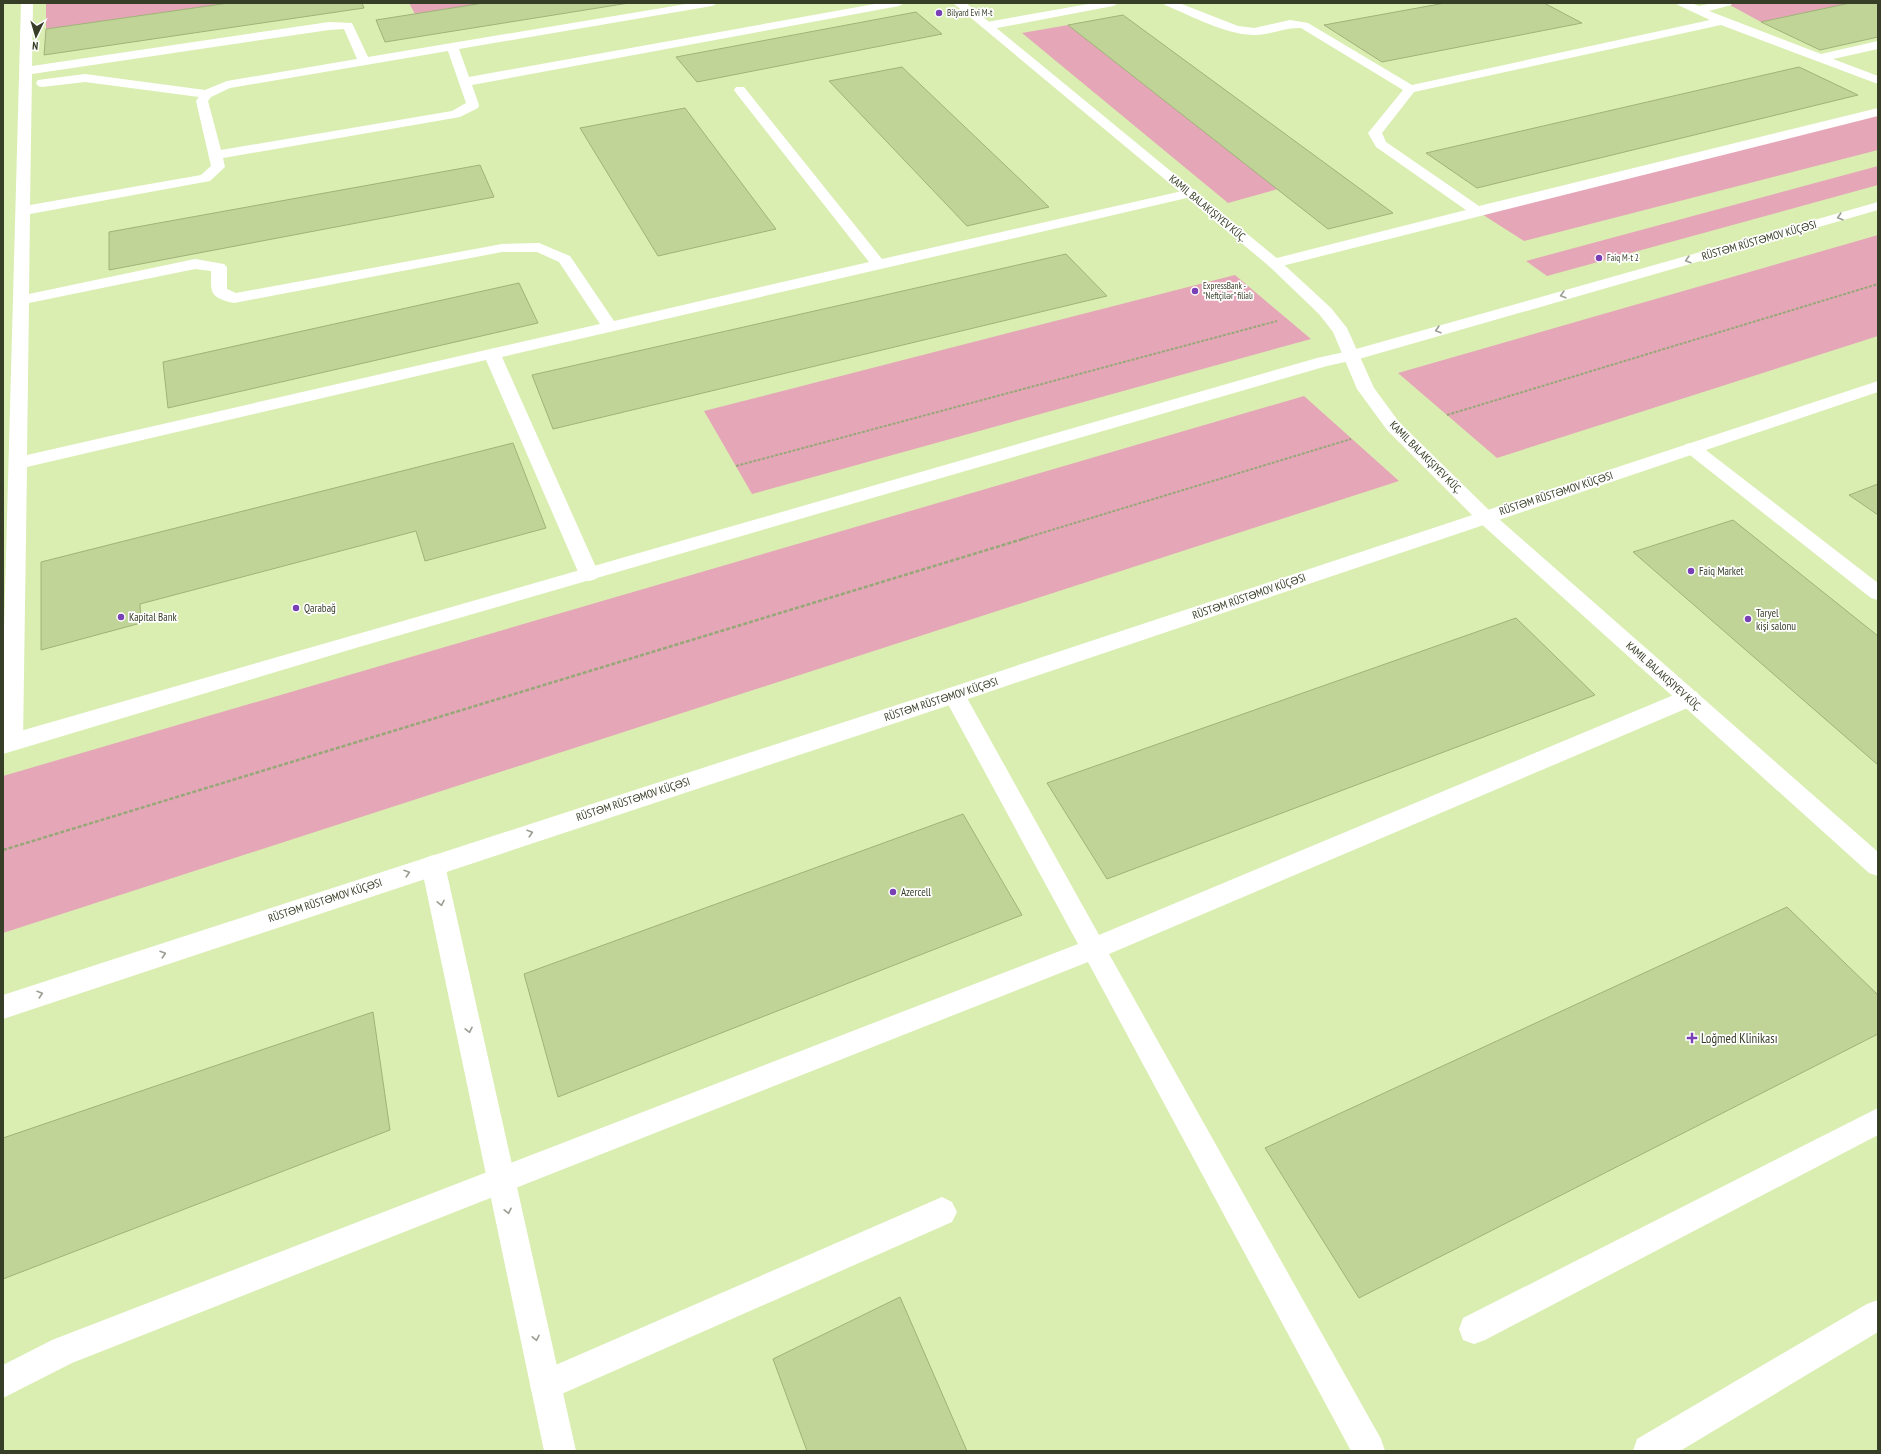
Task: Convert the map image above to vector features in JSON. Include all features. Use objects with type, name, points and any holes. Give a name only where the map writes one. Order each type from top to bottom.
[{"type":"main road","points":[[8,743],[18,463],[27,3]]},
{"type":"main road","points":[[23,211],[205,178],[218,167],[202,101],[207,94],[227,85],[712,3]]},
{"type":"main road","points":[[465,82],[898,3]]},
{"type":"main road","name":"KAMIL BALAKIŞIYEV KÜÇ.","points":[[959,3],[1274,263],[1325,311],[1341,331],[1353,355],[1366,389],[1393,426],[1485,517],[1878,866]]},
{"type":"main road","points":[[987,26],[1113,3]]},
{"type":"main road","points":[[1169,3],[1235,29],[1254,32],[1290,24],[1304,25],[1410,89]]},
{"type":"main road","points":[[1682,3],[1722,21],[1878,80]]},
{"type":"main road","points":[[1698,10],[1727,3]]},
{"type":"main road","points":[[1477,210],[1381,144],[1375,132],[1410,89],[1722,21]]},
{"type":"main road","points":[[26,78],[329,26],[348,25],[364,62]]},
{"type":"main road","points":[[1820,58],[1878,45]]},
{"type":"main road","points":[[215,155],[455,114],[473,105],[452,47]]},
{"type":"main road","points":[[26,78],[85,78],[207,94]]},
{"type":"main road","points":[[740,90],[879,265]]},
{"type":"main road","points":[[1274,263],[1477,210],[1878,112]]},
{"type":"main road","points":[[18,463],[1191,193]]},
{"type":"main road","name":"RÜSTƏM RÜSTƏMOV KÜÇƏSI","points":[[8,743],[1323,362],[1353,355],[1878,206]]},
{"type":"main road","points":[[21,300],[195,264],[219,267],[219,291],[234,298],[502,248],[539,247],[565,259],[610,327]]},
{"type":"main road","points":[[492,354],[589,574]]},
{"type":"main road","name":"RÜSTƏM RÜSTƏMOV KÜÇƏSI","points":[[3,1007],[954,695],[1878,386]]},
{"type":"main road","points":[[1692,448],[1878,593]]},
{"type":"main road","points":[[954,695],[1369,1451]]},
{"type":"main road","points":[[3,1382],[63,1351],[1093,949],[1689,698]]},
{"type":"main road","points":[[432,865],[560,1451]]},
{"type":"main road","points":[[1474,1329],[1878,1121]]},
{"type":"main road","points":[[546,1385],[942,1212]]},
{"type":"main road","points":[[1649,1451],[1878,1314]]},
{"type":"path","points":[[1447,415],[1878,284]]},
{"type":"path","points":[[736,466],[1279,320]]},
{"type":"path","points":[[3,850],[1352,439]]},
{"type":"shaded area","points":[[46,3],[229,3],[46,29]]},
{"type":"shaded area","points":[[409,3],[484,3],[415,14]]},
{"type":"shaded area","points":[[1850,3],[1761,22],[1728,4]]},
{"type":"shaded area","points":[[1068,25],[1278,189],[1228,203],[1022,33]]},
{"type":"shaded area","points":[[1878,112],[1878,150],[1524,241],[1477,211]]},
{"type":"shaded area","points":[[1878,166],[1878,185],[1547,276],[1526,261]]},
{"type":"shaded area","points":[[1878,235],[1878,336],[1497,458],[1398,373]]},
{"type":"shaded area","points":[[1235,275],[1311,339],[752,494],[704,411]]},
{"type":"shaded area","points":[[1304,396],[1399,481],[3,933],[3,776]]},
{"type":"building","points":[[229,3],[362,3],[364,8],[44,55],[46,29]]},
{"type":"building","points":[[484,3],[629,3],[385,42],[376,20]]},
{"type":"building","points":[[1445,3],[1544,3],[1582,23],[1382,62],[1324,25]]},
{"type":"building","points":[[1850,3],[1878,3],[1878,37],[1820,50],[1761,22]]},
{"type":"building","points":[[916,12],[942,34],[697,82],[676,57]]},
{"type":"building","points":[[1123,15],[1393,213],[1328,229],[1068,25]]},
{"type":"building","points":[[902,67],[1049,207],[967,226],[829,81]]},
{"type":"building","points":[[1799,67],[1858,95],[1477,188],[1426,153]]},
{"type":"building","points":[[685,108],[776,229],[658,256],[580,128]]},
{"type":"building","points":[[480,165],[494,197],[109,270],[109,232]]},
{"type":"building","points":[[1066,254],[1107,296],[553,429],[532,375]]},
{"type":"building","points":[[519,283],[538,323],[168,408],[163,362]]},
{"type":"building","points":[[513,443],[546,528],[425,561],[416,531],[140,604],[141,623],[41,650],[41,562]]},
{"type":"building","points":[[1878,484],[1878,515],[1849,495]]},
{"type":"building","points":[[1733,520],[1878,636],[1878,765],[1633,552]]},
{"type":"building","points":[[1516,618],[1595,695],[1107,879],[1047,783]]},
{"type":"building","points":[[963,814],[1022,915],[558,1097],[524,974]]},
{"type":"building","points":[[1787,907],[1878,995],[1878,1034],[1359,1298],[1265,1148]]},
{"type":"building","points":[[373,1012],[390,1130],[3,1279],[3,1138]]},
{"type":"building","points":[[900,1297],[967,1451],[807,1451],[773,1359]]},
{"type":"place","name":"Bilyard Evi M-t","points":[[939,13]]},
{"type":"place","name":"Faiq M-t 2","points":[[1599,258]]},
{"type":"place","name":"ExpressBank - \"Neftçilər\" filialı","points":[[1195,291]]},
{"type":"place","name":"Faiq Market","points":[[1691,571]]},
{"type":"place","name":"Qarabağ","points":[[296,608]]},
{"type":"place","name":"Kapital Bank","points":[[121,617]]},
{"type":"place","name":"Taryel kişi salonu","points":[[1748,619]]},
{"type":"place","name":"Azercell","points":[[893,892]]},
{"type":"place","name":"Loğmed Klinikası","points":[[1692,1038]]}]
